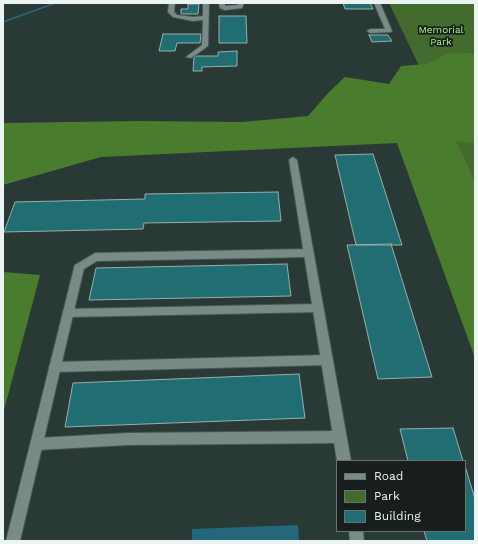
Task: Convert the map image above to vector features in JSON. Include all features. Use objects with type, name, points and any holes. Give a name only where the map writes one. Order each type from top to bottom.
[{"type":"street","points":[[172,3],[171,12],[175,16],[181,18],[206,18]]},
{"type":"street","points":[[189,57],[205,46],[206,3]]},
{"type":"street","points":[[222,3],[222,7],[225,8],[240,7],[241,3]]},
{"type":"street","points":[[370,32],[389,32],[377,3]]},
{"type":"street","points":[[293,160],[344,460]]},
{"type":"street","points":[[13,541],[79,268],[95,257],[308,253]]},
{"type":"street","points":[[68,313],[318,308]]},
{"type":"street","points":[[56,367],[327,360]]},
{"type":"street","points":[[37,444],[128,439],[340,437]]},
{"type":"green space","name":"Memorial Park","points":[[389,3],[475,3],[475,181],[455,141]]},
{"type":"green space","points":[[470,53],[475,55],[475,143],[456,141],[475,181],[475,358],[397,143],[101,157],[3,185],[3,123],[138,121],[242,122],[308,116],[330,91],[345,77],[389,84],[401,66],[427,64],[446,54]]},
{"type":"green space","points":[[3,272],[40,275],[3,414]]},
{"type":"water","points":[[298,525],[299,541],[192,541],[192,529]]},
{"type":"building","points":[[343,3],[370,3],[373,9],[345,9]]},
{"type":"building","points":[[188,4],[199,4],[198,14],[181,14],[181,9],[188,9]]},
{"type":"building","points":[[219,16],[246,16],[247,43],[219,43]]},
{"type":"building","points":[[163,34],[201,34],[200,43],[177,43],[175,51],[159,51]]},
{"type":"building","points":[[369,35],[388,35],[392,41],[372,42]]},
{"type":"building","points":[[237,51],[237,66],[202,67],[202,71],[193,71],[194,56],[218,56],[218,52]]},
{"type":"building","points":[[373,154],[402,245],[356,245],[335,155]]},
{"type":"building","points":[[278,192],[281,221],[144,223],[143,229],[4,232],[15,202],[145,199],[145,194]]},
{"type":"building","points":[[391,244],[432,377],[378,379],[347,245]]},
{"type":"building","points":[[287,264],[291,296],[89,300],[96,268]]},
{"type":"building","points":[[299,374],[305,418],[65,427],[73,383]]},
{"type":"building","points":[[453,428],[463,460],[408,460],[400,429]]},
{"type":"building","points":[[466,469],[475,499],[475,541],[427,541],[424,532],[466,532]]},
{"type":"waterway","points":[[3,22],[56,3]]}]
